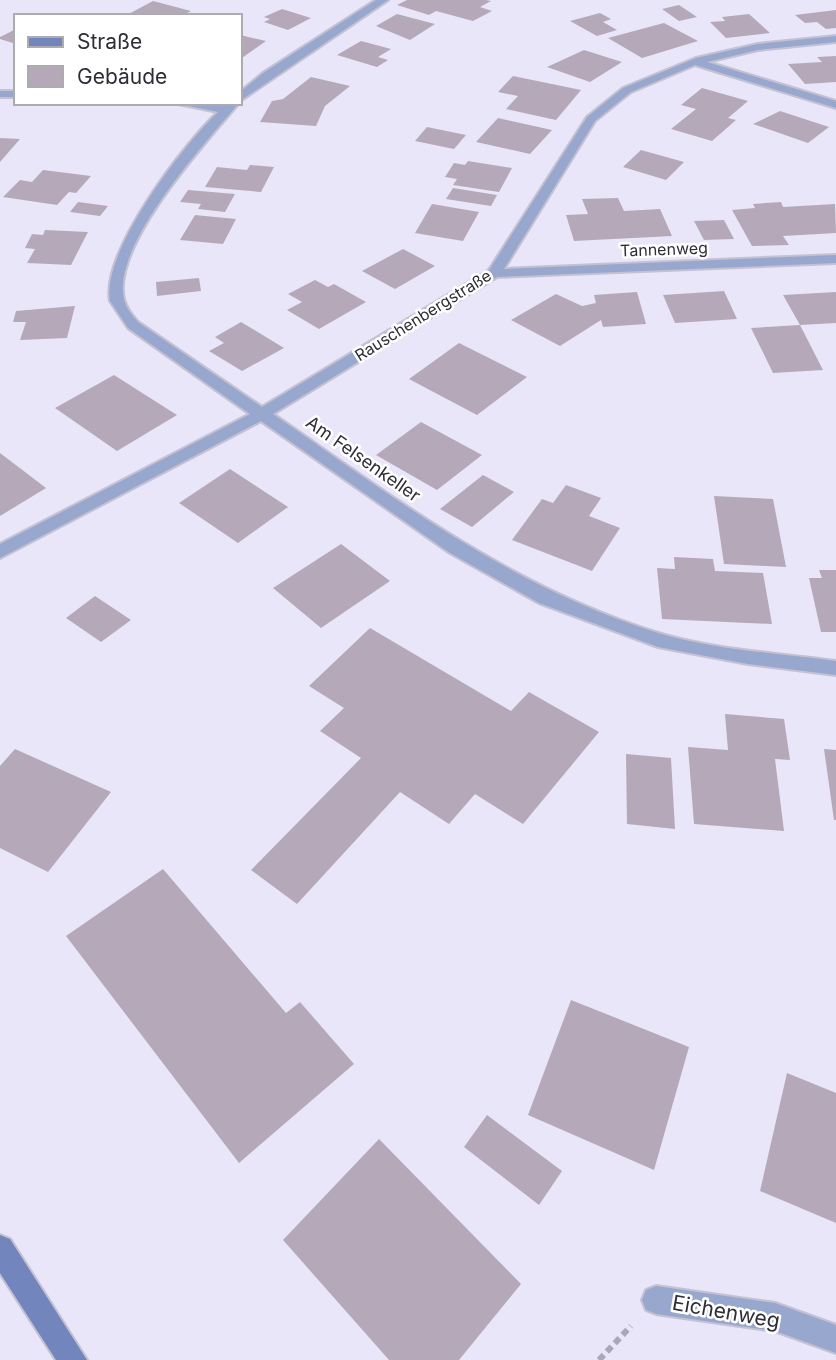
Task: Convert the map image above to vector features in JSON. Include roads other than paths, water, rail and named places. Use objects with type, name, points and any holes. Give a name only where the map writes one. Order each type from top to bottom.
[{"type":"main road","points":[[0,1249],[73,1360]]},
{"type":"street","points":[[242,96],[267,75],[383,0]]},
{"type":"street","name":"Rauschenbergstraße","points":[[0,552],[264,413],[494,273],[592,119],[626,90],[696,61],[758,47],[836,39]]},
{"type":"street","points":[[696,61],[836,105]]},
{"type":"street","points":[[205,105],[230,107]]},
{"type":"street","name":"Am Felsenkeller","points":[[230,107],[151,203],[126,252],[116,294],[121,310],[133,325],[264,413],[456,549],[545,598],[658,640],[748,657],[836,668]]},
{"type":"street","name":"Tannenweg","points":[[494,273],[836,259]]},
{"type":"street","name":"Eichenweg","points":[[656,1300],[775,1317],[836,1339]]}]
